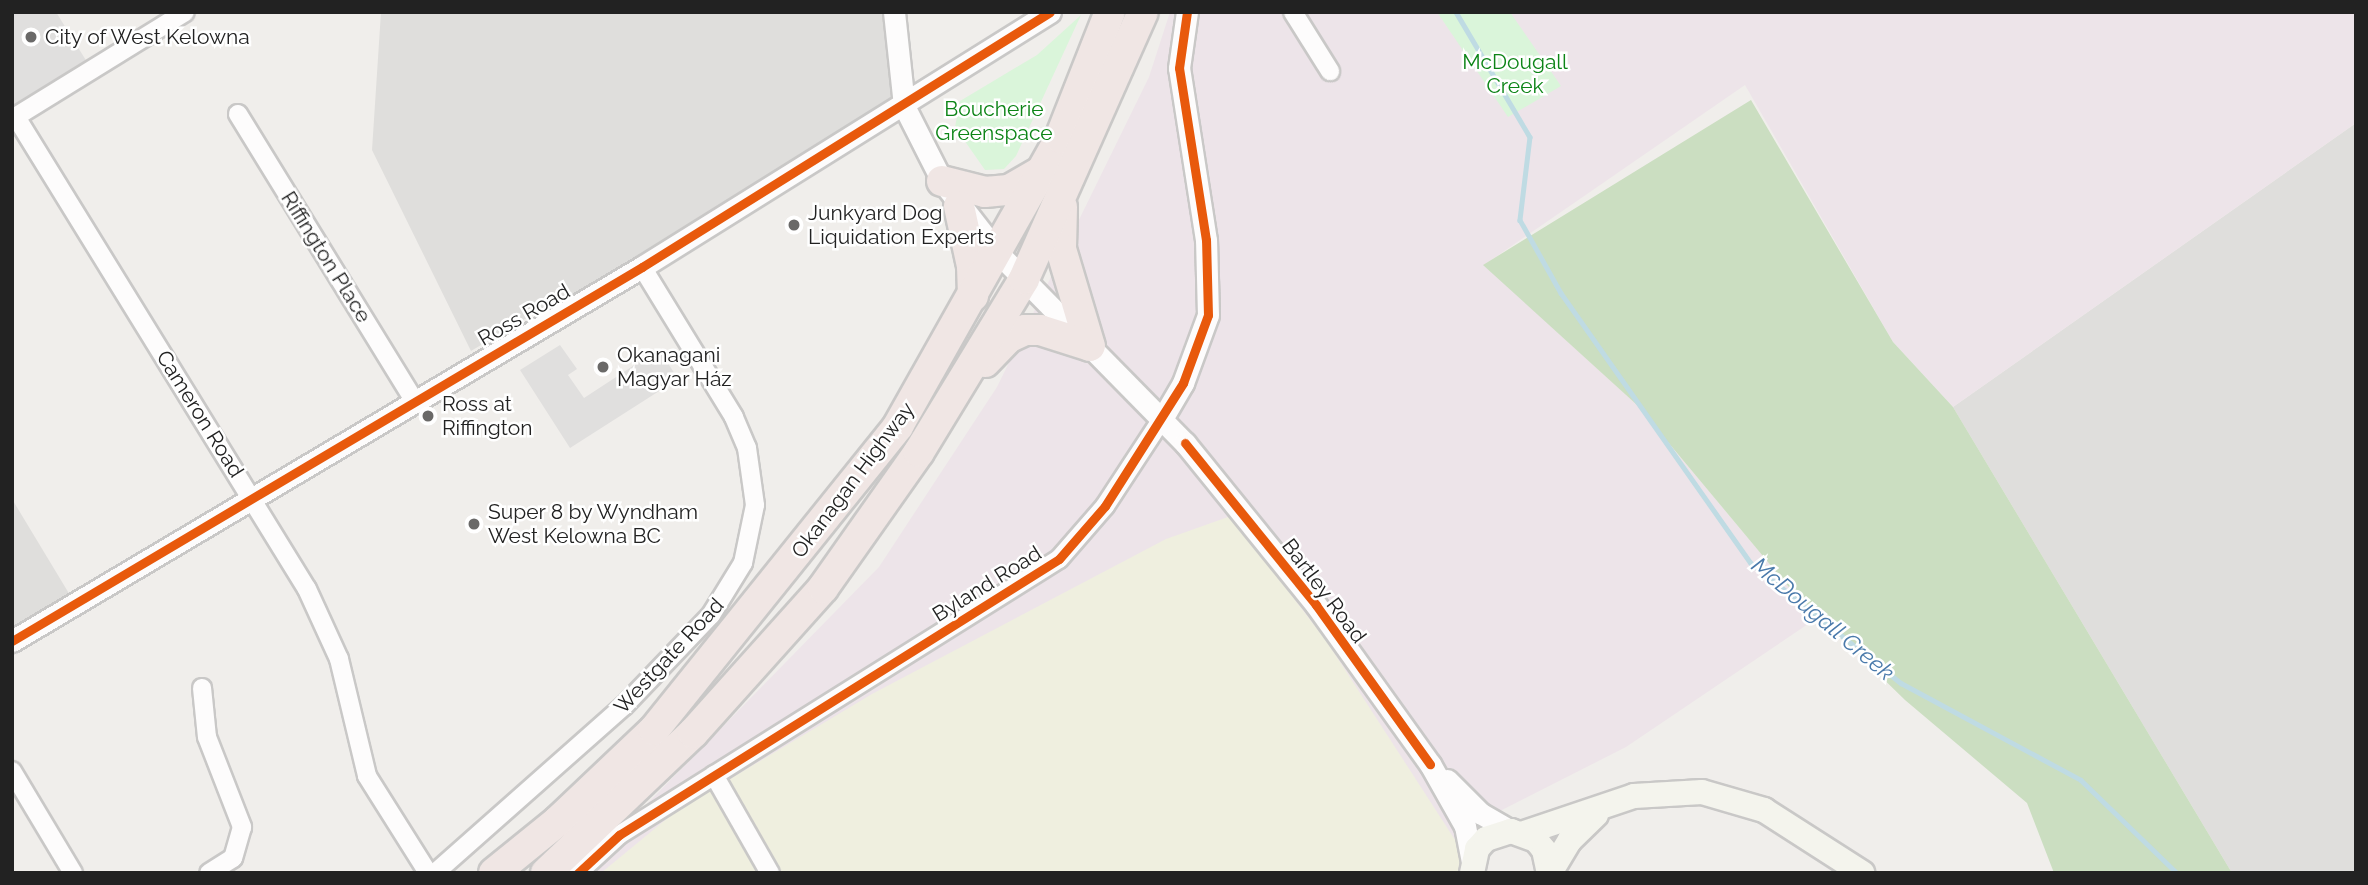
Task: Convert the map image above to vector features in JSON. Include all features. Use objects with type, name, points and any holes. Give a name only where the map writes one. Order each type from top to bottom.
[{"type":"highway","name":"Okanagan Highway","points":[[494,873],[558,821],[654,730],[745,622],[898,426],[1043,170],[1110,12]]},
{"type":"highway","name":"Okanagan Highway","points":[[546,873],[693,733],[823,588],[955,393],[1024,279],[1143,12]]},
{"type":"highway","points":[[942,181],[985,192],[1009,190],[1043,170]]},
{"type":"highway","points":[[1062,195],[1061,249],[1090,346]]},
{"type":"highway","points":[[959,206],[971,256],[973,296]]},
{"type":"highway","points":[[955,393],[1008,338],[1025,330],[1040,330],[1090,346]]},
{"type":"main road","points":[[1471,869],[1486,839],[1604,808],[1634,796],[1702,792],[1764,810],[1862,873]]},
{"type":"main road","points":[[1549,873],[1570,840],[1604,808]]},
{"type":"main road","points":[[1518,832],[1544,850],[1549,873]]},
{"type":"street","points":[[14,118],[185,12]]},
{"type":"street","name":"Bartley Road","points":[[894,12],[904,106],[942,181],[998,253],[1162,419],[1316,605],[1430,764],[1465,825],[1471,869]]},
{"type":"street","name":"Ross Road","points":[[12,641],[414,399],[642,267],[904,106],[1050,12]]},
{"type":"street","name":"Byland Road","points":[[578,873],[619,835],[1059,559],[1105,506],[1183,383],[1208,314],[1206,240],[1179,68],[1187,12]]},
{"type":"street","points":[[1293,12],[1330,71]]},
{"type":"street","name":"Riffington Place","points":[[238,114],[414,399]]},
{"type":"street","name":"Cameron Road","points":[[14,118],[307,589],[339,659],[367,776],[428,873]]},
{"type":"street","name":"Westgate Road","points":[[435,873],[624,706],[711,615],[743,563],[755,505],[747,448],[734,417],[642,267]]},
{"type":"street","points":[[202,688],[208,737],[242,827],[233,858],[209,873]]},
{"type":"street","name":"Bartley Road","points":[[1430,764],[1480,813],[1518,832]]},
{"type":"street","points":[[12,771],[73,873]]},
{"type":"street","points":[[715,775],[770,873]]},
{"type":"shaded area","points":[[12,12],[56,12],[92,70],[12,119]]},
{"type":"shaded area","points":[[381,12],[893,12],[893,107],[557,317],[535,313],[471,351],[372,150]]},
{"type":"shaded area","points":[[1170,12],[2356,12],[2356,123],[1953,407],[1893,342],[1745,85],[1484,265],[1637,405],[1788,586],[1820,616],[1626,747],[1494,814],[1415,873],[566,873],[645,806],[879,567],[997,387],[1149,77]]},
{"type":"shaded area","points":[[2356,123],[2356,873],[2232,873],[1953,407]]},
{"type":"shaded area","points":[[560,345],[577,369],[568,375],[584,398],[659,349],[678,379],[570,448],[520,370]]},
{"type":"shaded area","points":[[12,499],[79,610],[12,651]]},
{"type":"green space","name":"McDougall Creek","points":[[1437,12],[1510,12],[1561,86],[1508,117]]},
{"type":"green space","name":"Boucherie Greenspace","points":[[1081,15],[1016,156],[1004,169],[985,170],[955,127],[960,101],[1037,55]]},
{"type":"green space","points":[[1751,100],[1893,342],[1953,407],[2232,873],[2054,873],[2027,803],[1905,700],[1788,586],[1637,405],[1483,265]]},
{"type":"green space","points":[[1231,516],[1327,642],[1470,863],[1455,873],[601,873],[675,812],[872,694],[1166,539]]},
{"type":"waterway","name":"McDougall Creek","points":[[1456,12],[1530,137],[1520,220],[1561,293],[1751,563],[1901,683],[2081,780],[2177,873]]},
{"type":"cycle path","points":[[12,641],[642,267],[1050,12]]},
{"type":"cycle path","points":[[578,873],[619,835],[1059,559],[1105,506],[1183,383],[1208,315],[1206,240],[1179,68],[1187,12]]},
{"type":"cycle path","points":[[1185,443],[1316,605],[1430,764]]},
{"type":"place","name":"City of West Kelowna","points":[[31,37]]},
{"type":"place","name":"Junkyard Dog Liquidation Experts","points":[[794,225]]},
{"type":"place","name":"Okanagani Magyar Ház","points":[[603,367]]},
{"type":"place","name":"Ross at Riffington","points":[[428,416]]},
{"type":"place","name":"Super 8 by Wyndham West Kelowna BC","points":[[474,524]]}]
